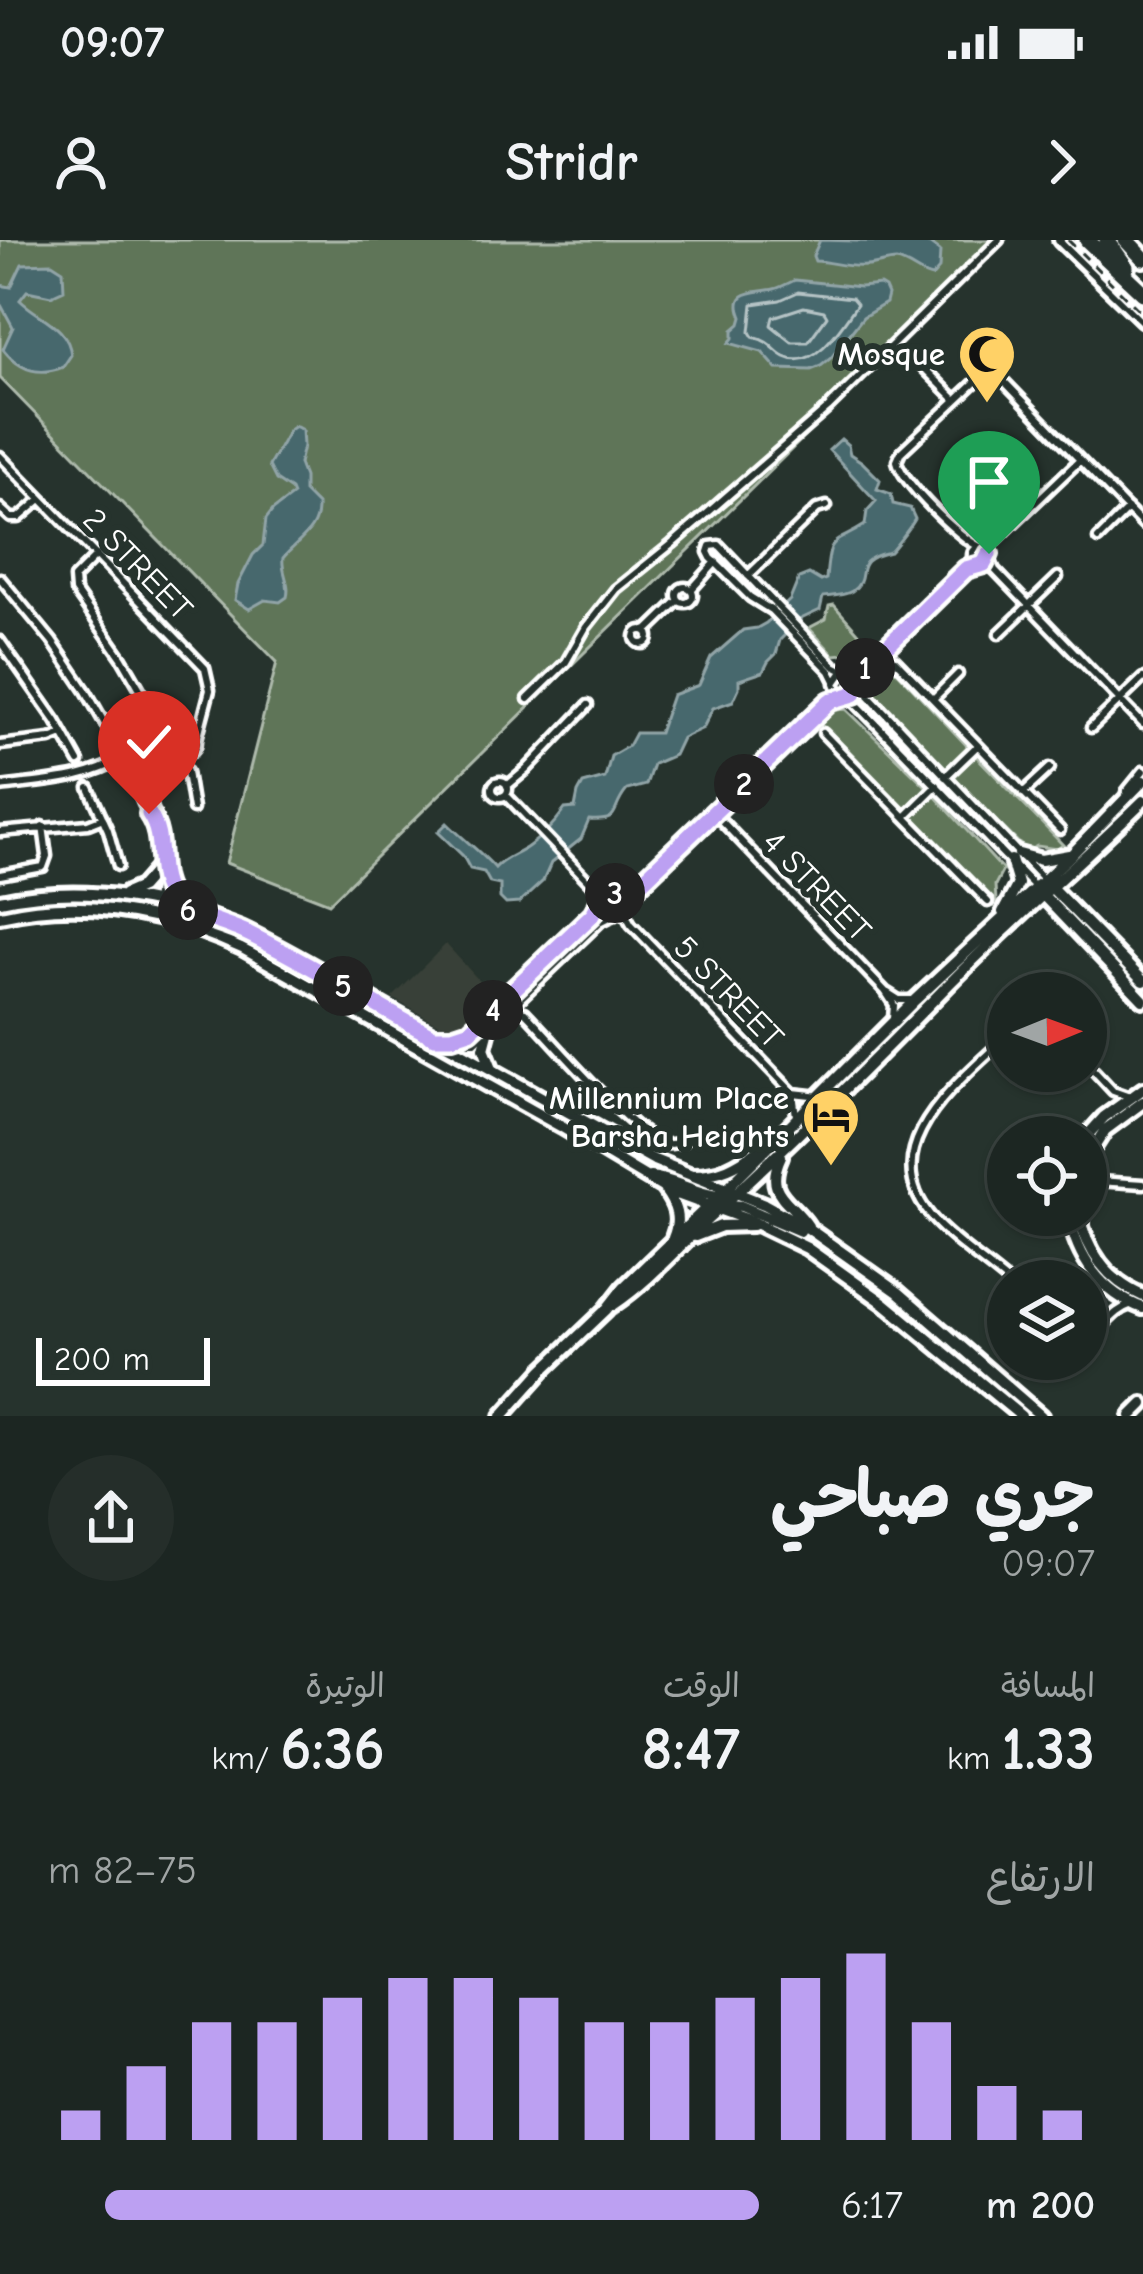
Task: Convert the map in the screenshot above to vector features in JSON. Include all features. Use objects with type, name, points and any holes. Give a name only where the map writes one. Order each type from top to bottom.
[{"type":"highway","points":[[1087,240],[1143,289]]},
{"type":"highway","points":[[1107,240],[1143,289]]},
{"type":"highway","points":[[1126,240],[1143,258]]},
{"type":"main road","points":[[1060,240],[1143,320]]},
{"type":"main road","points":[[1143,781],[1075,859],[1069,886],[1070,914],[1143,1000]]},
{"type":"main road","points":[[606,1310],[624,1287],[780,1145],[1044,888],[1143,801]]},
{"type":"main road","points":[[1001,918],[1018,884],[1015,857],[1075,859]]},
{"type":"main road","points":[[114,896],[136,890],[158,869],[167,892],[180,907]]},
{"type":"main road","points":[[1044,888],[1143,981]]},
{"type":"main road","points":[[502,1416],[606,1310],[650,1277],[915,1000],[1001,918],[1044,888]]},
{"type":"main road","points":[[0,901],[56,893],[114,896],[153,907],[257,956],[662,1187],[677,1213],[671,1242]]},
{"type":"main road","points":[[0,916],[40,909],[135,913],[180,907],[249,934],[685,1174],[762,1226],[807,1248],[1021,1415]]},
{"type":"main road","points":[[1016,920],[1040,911],[1070,914]]},
{"type":"main road","points":[[489,1029],[484,1053],[494,1071]]},
{"type":"main road","points":[[434,1037],[470,1031]]},
{"type":"main road","points":[[1107,1116],[1140,1096]]},
{"type":"main road","points":[[1107,1128],[1140,1096]]},
{"type":"main road","points":[[685,1174],[723,1172],[780,1145]]},
{"type":"main road","points":[[780,1145],[776,1187],[784,1201],[815,1232],[898,1292],[1041,1416]]},
{"type":"main road","points":[[647,1177],[702,1187]]},
{"type":"main road","points":[[662,1187],[722,1200],[815,1232]]},
{"type":"main road","points":[[686,1240],[721,1226],[762,1226]]},
{"type":"main road","points":[[1073,1236],[1086,1263],[1114,1293],[1140,1303]]},
{"type":"main road","points":[[1085,1236],[1103,1268],[1140,1303]]},
{"type":"main road","points":[[1132,1416],[1143,1404]]},
{"type":"street","points":[[528,699],[566,662],[616,589],[828,408],[999,240]]},
{"type":"street","points":[[923,367],[955,399]]},
{"type":"street","points":[[994,570],[985,551],[967,541],[897,465],[901,452],[982,374],[997,375],[1143,525]]},
{"type":"street","name":"2 STREET","points":[[0,456],[205,668],[210,690],[187,772]]},
{"type":"street","points":[[985,551],[1079,460]]},
{"type":"street","points":[[0,508],[11,518],[19,518],[41,499]]},
{"type":"street","points":[[747,574],[818,508],[827,506]]},
{"type":"street","points":[[1098,539],[1128,509]]},
{"type":"street","points":[[967,541],[976,560],[994,570],[1143,724]]},
{"type":"street","points":[[773,608],[750,598],[708,552],[710,546],[716,544],[795,630],[835,666],[849,672],[1044,888]]},
{"type":"street","points":[[976,560],[975,549],[985,551]]},
{"type":"street","points":[[976,560],[987,562],[985,551]]},
{"type":"street","name":"2 STREET","points":[[97,555],[74,578],[75,591],[178,752],[193,808]]},
{"type":"street","points":[[632,891],[602,896],[593,914],[470,1031],[471,1043],[600,922],[622,908],[632,891],[830,701],[854,694],[864,669],[976,560]]},
{"type":"street","points":[[647,631],[680,600],[680,590],[691,590],[717,563]]},
{"type":"street","points":[[999,634],[1058,577]]},
{"type":"street","points":[[0,578],[70,666],[136,781],[152,800],[160,841],[153,907]]},
{"type":"street","points":[[750,598],[758,596],[760,589]]},
{"type":"street","points":[[795,630],[830,671],[840,694],[856,701],[1015,857]]},
{"type":"street","points":[[0,641],[79,762]]},
{"type":"street","points":[[895,661],[1060,830]]},
{"type":"street","points":[[830,701],[839,675],[864,669]]},
{"type":"street","points":[[933,699],[958,674]]},
{"type":"street","points":[[1090,728],[1143,678]]},
{"type":"street","points":[[588,706],[506,790],[595,887],[622,899],[622,908]]},
{"type":"street","points":[[172,744],[173,735],[202,718]]},
{"type":"street","points":[[161,721],[193,732],[197,739]]},
{"type":"street","points":[[824,733],[988,902]]},
{"type":"street","points":[[0,746],[64,734]]},
{"type":"street","points":[[945,777],[977,746]]},
{"type":"street","points":[[178,752],[191,752]]},
{"type":"street","points":[[0,787],[78,777],[124,757]]},
{"type":"street","points":[[1023,793],[1049,768]]},
{"type":"street","points":[[1119,807],[1143,771]]},
{"type":"street","points":[[905,817],[937,785]]},
{"type":"street","points":[[89,788],[118,866]]},
{"type":"street","name":"4 STREET","points":[[713,813],[885,991],[898,1000],[915,1000]]},
{"type":"street","points":[[0,832],[88,824],[103,818]]},
{"type":"street","points":[[0,875],[46,864],[43,826]]},
{"type":"street","points":[[595,887],[604,914],[613,915]]},
{"type":"street","name":"5 STREET","points":[[622,908],[631,924],[793,1093],[796,1120]]},
{"type":"street","name":"5 STREET","points":[[613,915],[631,924]]},
{"type":"street","points":[[885,991],[894,1005],[892,1023]]},
{"type":"street","points":[[523,997],[525,1012]]},
{"type":"street","points":[[510,1009],[525,1012],[633,1123],[662,1143],[684,1141]]},
{"type":"street","points":[[987,1056],[931,1111],[919,1132],[913,1166],[917,1190],[932,1218],[987,1264]]},
{"type":"street","points":[[1107,1084],[1124,1096],[1140,1096]]},
{"type":"street","points":[[1113,1090],[1113,1110]]},
{"type":"street","name":"5 STREET","points":[[793,1093],[820,1096]]},
{"type":"street","points":[[1107,1182],[1143,1184]]},
{"type":"street","points":[[1114,1293],[1115,1312]]},
{"type":"street","points":[[1107,1320],[1115,1312],[1140,1303]]},
{"type":"shaded area","points":[[446,944],[493,996],[452,1032],[392,998]]},
{"type":"green space","points":[[0,240],[1005,240],[329,903],[226,863],[277,662],[0,378]]},
{"type":"green space","points":[[834,605],[872,648],[861,659],[834,655],[809,628],[826,619],[829,606]]},
{"type":"green space","points":[[888,662],[970,749],[946,772],[866,688],[868,679]]},
{"type":"green space","points":[[846,709],[928,788],[904,812],[820,724],[835,710]]},
{"type":"green space","points":[[976,756],[1063,845],[1027,851],[952,778]]},
{"type":"green space","points":[[935,796],[1003,870],[995,885],[993,906],[910,819]]},
{"type":"water","points":[[820,240],[929,243],[940,251],[939,269],[932,277],[896,261],[860,266],[815,261]]},
{"type":"water","points":[[52,263],[63,270],[64,290],[51,296],[27,291],[20,300],[59,329],[71,355],[63,367],[37,371],[22,367],[3,349],[13,327],[0,303],[0,285],[11,287],[22,264]]},
{"type":"water","points":[[795,280],[880,285],[888,295],[886,303],[863,317],[831,358],[811,370],[777,369],[762,352],[729,343],[742,317],[742,297]]},
{"type":"water","points":[[295,426],[302,430],[299,464],[304,492],[317,505],[317,514],[311,528],[283,558],[287,597],[280,602],[265,600],[249,609],[235,600],[238,584],[263,545],[266,519],[293,495],[269,466]]},
{"type":"water","points":[[841,439],[850,454],[880,480],[877,489],[891,494],[893,504],[910,508],[915,519],[911,526],[890,552],[865,564],[852,591],[823,597],[820,610],[801,619],[780,640],[763,672],[739,680],[733,701],[713,708],[703,728],[682,738],[674,755],[653,764],[646,785],[627,790],[611,817],[589,820],[581,839],[551,863],[543,881],[519,903],[506,904],[500,898],[500,885],[490,883],[484,872],[470,869],[438,832],[447,823],[495,868],[525,849],[565,809],[575,808],[583,784],[605,778],[611,756],[628,746],[635,733],[659,733],[672,695],[699,685],[711,658],[743,630],[766,623],[790,600],[799,578],[809,574],[826,579],[831,548],[865,525],[867,511],[876,501],[829,450]]},
{"type":"railway","points":[[1068,240],[1143,314]]},
{"type":"place","name":"Mosque","points":[[987,405]]},
{"type":"place","name":"Millennium Place Barsha Heights","points":[[831,1168]]},
{"type":"route","points":[[149,814],[158,833],[162,880],[182,908],[249,934],[434,1037],[460,1036],[593,914],[604,894],[632,891],[830,701],[854,694],[864,669],[966,569],[984,564],[989,554]]}]
